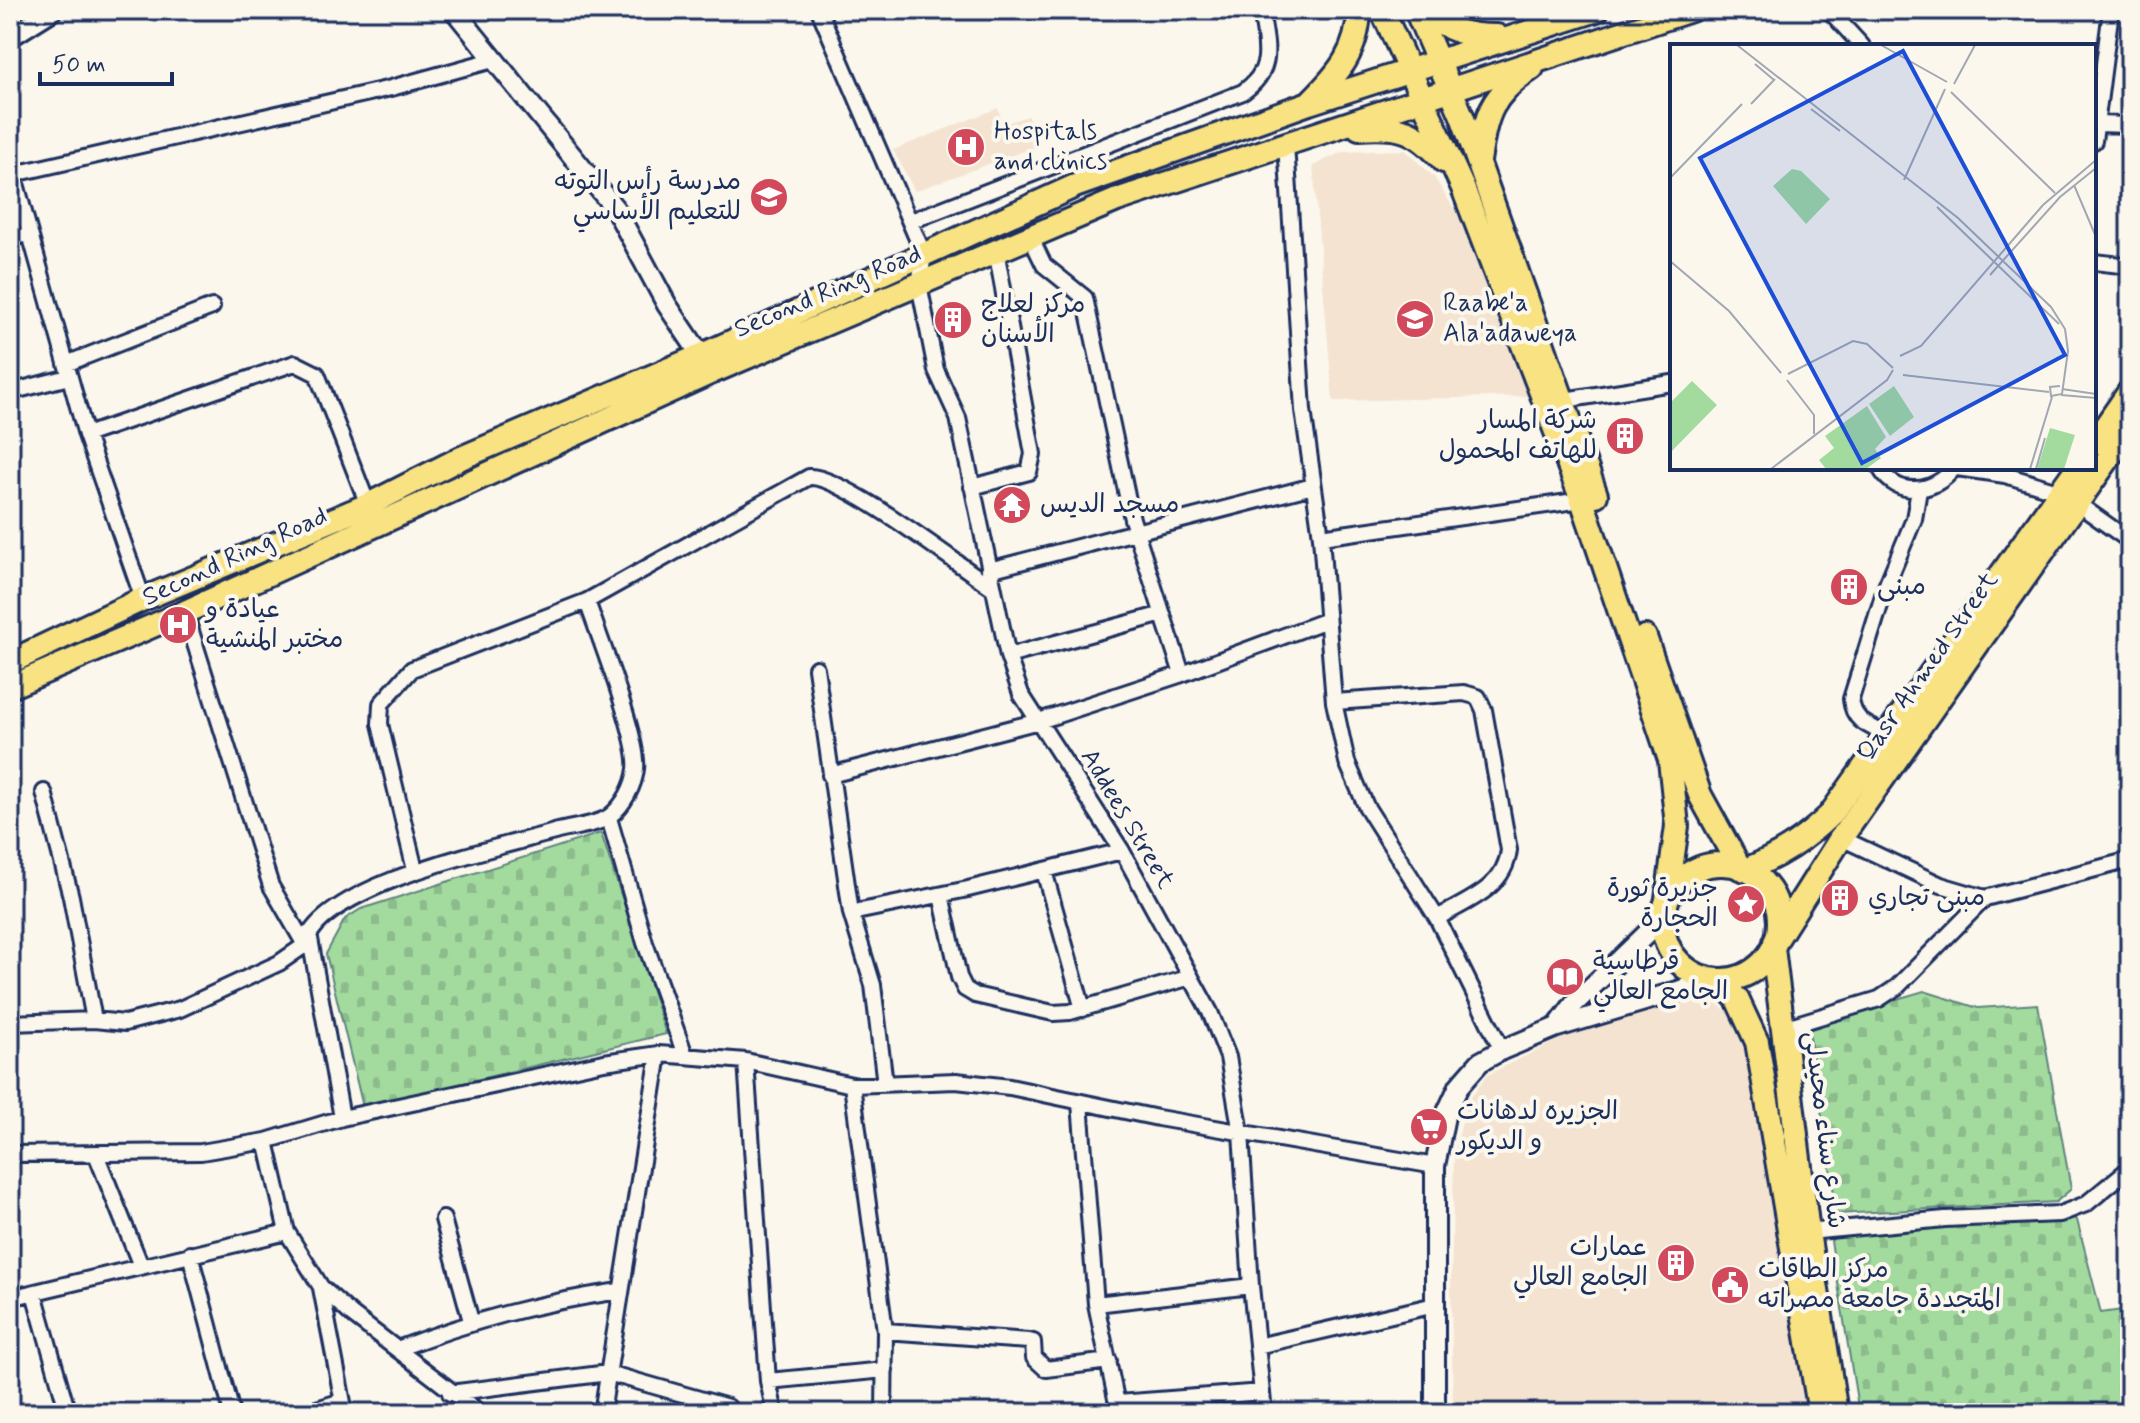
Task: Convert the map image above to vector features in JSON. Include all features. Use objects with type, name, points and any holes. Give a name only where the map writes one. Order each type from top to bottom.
[{"type":"main road","points":[[1309,103],[1335,77],[1353,50],[1359,10]]},
{"type":"main road","points":[[1382,10],[1463,188],[1554,402],[1700,795],[1742,869]]},
{"type":"main road","points":[[1416,10],[1451,89],[1479,166],[1582,500],[1670,760],[1677,826],[1665,911],[1671,951],[1687,969],[1713,979],[1737,999],[1757,1042],[1820,1413]]},
{"type":"main road","points":[[1427,10],[1451,30],[1469,36],[1503,35],[1545,27]]},
{"type":"main road","name":"Second Ring Road","points":[[10,687],[185,612],[707,363],[924,255],[1075,186],[1309,103],[1597,10]]},
{"type":"main road","name":"Second Ring Road","points":[[10,662],[143,599],[368,505],[461,458],[919,284],[1117,200],[1691,10]]},
{"type":"main road","points":[[1479,166],[1484,122],[1497,96],[1550,56]]},
{"type":"main road","points":[[1322,131],[1388,126],[1404,129],[1427,142],[1463,188]]},
{"type":"main road","points":[[2096,440],[2130,391]]},
{"type":"main road","name":"Qasr Ahmed Street","points":[[2096,467],[2130,428]]},
{"type":"main road","name":"Qasr Ahmed Street","points":[[1774,945],[1841,838],[2069,498],[2076,470]]},
{"type":"main road","name":"Qasr Ahmed Street","points":[[1742,869],[1779,857],[1802,842],[1830,815],[1886,734],[2093,470]]},
{"type":"main road","points":[[1665,911],[1675,887],[1691,873],[1720,865],[1742,869],[1762,882],[1774,899],[1779,920],[1774,945],[1750,972],[1713,979]]},
{"type":"main road","name":"شارع سناء محيدلى","points":[[1774,945],[1808,1232],[1836,1413]]},
{"type":"street","points":[[10,37],[53,10]]},
{"type":"street","points":[[454,10],[616,210],[667,305],[707,363]]},
{"type":"street","points":[[819,10],[924,255]]},
{"type":"street","points":[[911,221],[1243,92],[1258,82],[1266,67],[1261,10]]},
{"type":"street","points":[[1829,10],[1860,44]]},
{"type":"street","points":[[2111,10],[2096,124],[2130,125]]},
{"type":"street","points":[[143,599],[86,435],[12,168],[391,88],[493,60]]},
{"type":"street","points":[[1286,144],[1303,410],[1321,537],[1334,702],[1347,762],[1366,806],[1437,918],[1502,1050]]},
{"type":"street","points":[[10,238],[28,234]]},
{"type":"street","points":[[1030,236],[1044,265],[1085,298],[1136,531],[1182,674]]},
{"type":"street","points":[[972,487],[1029,472],[1033,454],[996,250]]},
{"type":"street","name":"Addees Street","points":[[924,255],[919,284],[936,370],[958,418],[1008,656],[1021,694],[1122,851],[1191,977],[1228,1057],[1241,1133],[1251,1286],[1264,1413]]},
{"type":"street","points":[[2096,262],[2130,266]]},
{"type":"street","points":[[10,392],[212,307]]},
{"type":"street","points":[[86,435],[295,363],[317,374],[368,505]]},
{"type":"street","points":[[1554,402],[1670,383]]},
{"type":"street","points":[[1882,470],[1893,483],[1919,490],[1934,487],[1954,470]]},
{"type":"street","points":[[1970,470],[2005,475],[2069,498],[2130,541]]},
{"type":"street","points":[[415,870],[380,724],[381,704],[391,689],[412,669],[587,601],[815,476],[855,494],[993,588]]},
{"type":"street","points":[[989,570],[1313,486]]},
{"type":"street","points":[[1886,734],[1862,723],[1852,712],[1851,699],[1885,589],[1914,519],[1919,490]]},
{"type":"street","points":[[1321,537],[1582,500]]},
{"type":"street","points":[[10,1023],[94,1020],[125,1023],[180,1009],[279,963],[333,910],[415,870],[609,818],[633,785],[637,754],[587,601]]},
{"type":"street","points":[[185,612],[271,886],[307,938],[342,1118]]},
{"type":"street","points":[[1008,656],[1163,614]]},
{"type":"street","points":[[830,775],[1039,721],[1182,674],[1327,620]]},
{"type":"street","points":[[816,668],[851,913],[873,985],[885,1084]]},
{"type":"street","points":[[1334,702],[1444,692],[1478,697],[1484,710],[1509,850],[1507,866],[1489,888],[1437,918]]},
{"type":"street","points":[[44,792],[71,897],[94,1020]]},
{"type":"street","points":[[609,818],[645,943],[685,1055]]},
{"type":"street","points":[[1841,838],[1941,885],[1985,898]]},
{"type":"street","points":[[851,913],[941,895],[1122,851]]},
{"type":"street","points":[[1783,1028],[1879,999],[1897,987],[1985,898],[2130,860]]},
{"type":"street","points":[[1044,871],[1083,1009]]},
{"type":"street","points":[[941,895],[965,989],[1053,1013],[1083,1009],[1191,977]]},
{"type":"street","points":[[1557,1027],[1574,1004],[1665,911]]},
{"type":"street","points":[[1435,1413],[1435,1166],[1445,1116],[1459,1086],[1480,1062],[1502,1050],[1557,1027],[1713,979]]},
{"type":"street","points":[[602,1413],[659,1054]]},
{"type":"street","points":[[10,1154],[201,1152],[266,1141],[342,1118],[604,1062],[659,1054],[746,1061],[852,1085],[956,1081],[1010,1087],[1241,1133],[1435,1166]]},
{"type":"street","points":[[746,1061],[768,1381],[775,1413]]},
{"type":"street","points":[[852,1085],[885,1331],[884,1413]]},
{"type":"street","points":[[1080,1103],[1096,1304],[1119,1408],[1262,1392]]},
{"type":"street","points":[[266,1141],[287,1232],[321,1287],[449,1392],[480,1413]]},
{"type":"street","points":[[96,1154],[141,1266]]},
{"type":"street","points":[[1808,1232],[1945,1219],[2060,1214],[2086,1204],[2130,1168]]},
{"type":"street","points":[[443,1219],[471,1321]]},
{"type":"street","points":[[10,1298],[287,1232]]},
{"type":"street","points":[[190,1254],[232,1413]]},
{"type":"street","points":[[1096,1304],[1251,1286]]},
{"type":"street","points":[[304,1413],[343,1407],[321,1287]]},
{"type":"street","points":[[397,1349],[471,1321],[535,1304],[619,1291]]},
{"type":"street","points":[[34,1293],[68,1413]]},
{"type":"street","points":[[1257,1346],[1435,1305]]},
{"type":"street","points":[[885,1331],[1029,1341],[1033,1342],[1034,1358],[1046,1369],[1109,1361]]},
{"type":"street","points":[[768,1381],[885,1370]]},
{"type":"street","points":[[449,1392],[608,1373],[728,1407]]},
{"type":"street","points":[[449,1392],[463,1413]]},
{"type":"shaded area","name":"Hospitals and clinics","points":[[998,108],[1003,124],[1028,116],[1040,145],[915,191],[893,150]]},
{"type":"shaded area","name":"Raabe'a Ala'adaweya","points":[[1405,150],[1434,177],[1469,232],[1533,396],[1333,401],[1313,166],[1342,152]]},
{"type":"shaded area","points":[[1688,998],[1716,1003],[1738,1019],[1752,1036],[1814,1413],[1453,1413],[1451,1290],[1454,1155],[1467,1102],[1487,1075],[1572,1033]]},
{"type":"green space","points":[[601,833],[666,1034],[363,1107],[326,954],[345,919],[361,909]]},
{"type":"green space","points":[[1924,991],[1978,1008],[2038,1004],[2071,1189],[2056,1202],[1837,1214],[1808,1025]]},
{"type":"green space","points":[[2069,1216],[2077,1220],[2101,1313],[2130,1309],[2130,1413],[1859,1413],[1831,1241],[1841,1230]]},
{"type":"place","name":"Hospitals and clinics","points":[[966,147]]},
{"type":"place","name":"مدرسة رأس التوته للتعليم الأساسي","points":[[769,197]]},
{"type":"place","name":"Raabe'a Ala'adaweya","points":[[1415,319]]},
{"type":"place","name":"مركز لعلاج الأسنان","points":[[953,320]]},
{"type":"place","name":"شركة المسار للهاتف المحمول","points":[[1625,436]]},
{"type":"place","name":"مسجد الديس","points":[[1012,505]]},
{"type":"place","name":"مبنى","points":[[1849,587]]},
{"type":"place","name":"عيادة و مختبر المنشية","points":[[178,625]]},
{"type":"place","name":"مبنى تجاري","points":[[1840,898]]},
{"type":"place","name":"جزيرة ثورة الحجارة","points":[[1746,904]]},
{"type":"place","name":"قرطاسية الجامع العالي","points":[[1565,977]]},
{"type":"place","name":"الجزيره لدهانات و الديكور","points":[[1429,1127]]},
{"type":"place","name":"عمارات الجامع العالي","points":[[1676,1263]]},
{"type":"place","name":"مركز الطاقات المتجددة جامعة مصراته","points":[[1730,1285]]}]
